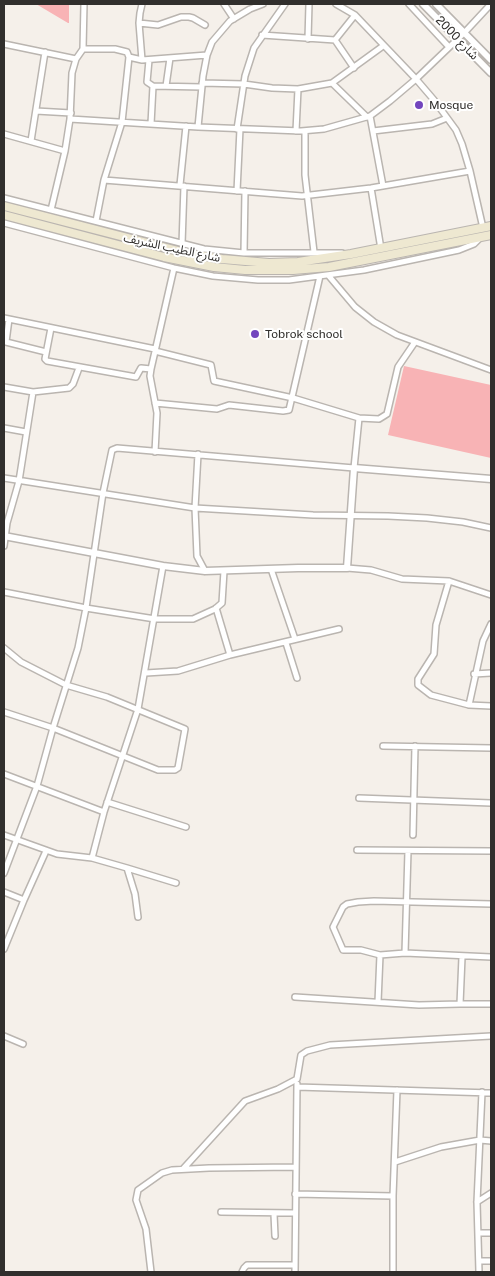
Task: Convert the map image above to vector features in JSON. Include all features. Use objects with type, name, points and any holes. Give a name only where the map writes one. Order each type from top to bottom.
[{"type":"main road","name":"شارع الطيب الشريف","points":[[4,206],[167,249],[212,258],[281,263],[381,249],[487,227]]},
{"type":"main road","name":"شارع الطيب الشريف","points":[[4,215],[164,258],[245,270],[329,267],[491,235]]},
{"type":"street","points":[[51,210],[71,116],[72,77],[76,59],[83,49],[84,4]]},
{"type":"street","points":[[142,4],[139,23],[142,60]]},
{"type":"street","points":[[224,4],[234,19]]},
{"type":"street","points":[[198,127],[202,85],[207,56],[212,42],[234,19],[250,9],[263,4]]},
{"type":"street","points":[[237,190],[239,129],[244,84],[249,61],[262,35],[285,4]]},
{"type":"street","points":[[308,39],[309,4]]},
{"type":"street","points":[[336,4],[355,15],[416,79],[456,130],[487,227]]},
{"type":"street","points":[[409,4],[449,47]]},
{"type":"street","name":"شارع 2000","points":[[423,4],[491,73]]},
{"type":"street","points":[[436,4],[491,60]]},
{"type":"street","points":[[36,110],[122,122],[198,127],[296,131],[329,128],[368,116],[416,79],[491,4]]},
{"type":"street","points":[[335,40],[355,15]]},
{"type":"street","points":[[139,23],[158,25],[181,17],[189,17],[205,25]]},
{"type":"street","points":[[262,35],[335,40]]},
{"type":"street","points":[[335,40],[354,68]]},
{"type":"street","points":[[4,44],[76,59]]},
{"type":"street","points":[[149,60],[147,82],[153,86],[244,84],[298,89],[332,83],[383,46]]},
{"type":"street","points":[[83,49],[115,49],[127,52],[129,57],[122,122],[104,180],[96,221]]},
{"type":"street","points":[[31,141],[44,52]]},
{"type":"street","points":[[129,57],[149,60],[207,56]]},
{"type":"street","points":[[166,86],[170,58]]},
{"type":"street","points":[[332,83],[368,116],[373,131],[383,186]]},
{"type":"street","points":[[151,124],[153,86]]},
{"type":"street","points":[[296,131],[298,89]]},
{"type":"street","points":[[373,131],[432,124],[446,118]]},
{"type":"street","points":[[182,244],[182,185],[186,126]]},
{"type":"street","points":[[305,131],[305,175],[314,252]]},
{"type":"street","points":[[4,134],[65,151]]},
{"type":"street","points":[[104,180],[308,196],[371,188],[470,171]]},
{"type":"street","points":[[371,188],[381,249]]},
{"type":"street","points":[[244,253],[245,191]]},
{"type":"street","points":[[4,198],[204,249],[244,253],[314,252],[351,254]]},
{"type":"street","points":[[4,223],[174,268],[213,276],[245,279],[289,280],[364,270],[458,250],[474,244],[482,237]]},
{"type":"street","points":[[156,452],[157,413],[150,375],[174,268]]},
{"type":"street","points":[[328,275],[355,307],[374,322],[397,335],[491,370]]},
{"type":"street","points":[[155,403],[217,410],[229,405],[289,410],[320,276]]},
{"type":"street","points":[[46,352],[6,342],[6,319],[155,350],[211,365],[214,380],[292,398],[359,418],[379,419],[387,414],[398,367],[415,342]]},
{"type":"street","points":[[50,328],[45,360],[47,361],[136,377],[141,368],[151,369]]},
{"type":"street","points":[[4,387],[33,392],[69,388],[73,384],[79,368]]},
{"type":"street","points":[[4,546],[4,536],[19,481],[33,392]]},
{"type":"street","points":[[347,568],[359,418]]},
{"type":"street","points":[[4,428],[26,432]]},
{"type":"street","points":[[4,873],[37,786],[78,648],[86,608],[103,493],[112,450],[117,448],[198,454],[491,479]]},
{"type":"street","points":[[198,454],[194,508],[197,556],[205,571]]},
{"type":"street","points":[[4,478],[194,508],[427,518],[463,522],[491,528]]},
{"type":"street","points":[[4,536],[163,566],[205,571],[347,568],[372,570],[402,579],[448,581],[491,595]]},
{"type":"street","points":[[92,858],[104,812],[138,709],[146,673],[163,566]]},
{"type":"street","points":[[271,569],[295,639]]},
{"type":"street","points":[[4,592],[154,619],[196,618],[216,608],[222,602],[224,571]]},
{"type":"street","points":[[448,581],[434,634],[434,654],[427,662],[417,682],[418,685],[431,695],[469,705],[491,706]]},
{"type":"street","points":[[216,608],[230,655]]},
{"type":"street","points":[[469,705],[474,674],[483,641],[491,624]]},
{"type":"street","points":[[146,673],[178,671],[230,655],[339,629]]},
{"type":"street","points":[[483,641],[491,641]]},
{"type":"street","points":[[286,643],[296,678]]},
{"type":"street","points":[[4,648],[21,662],[66,685],[107,697],[185,730],[178,768],[175,770],[158,770],[53,728],[4,712]]},
{"type":"street","points":[[474,674],[491,673]]},
{"type":"street","points":[[382,746],[491,748]]},
{"type":"street","points":[[413,836],[416,746]]},
{"type":"street","points":[[4,774],[104,812]]},
{"type":"street","points":[[359,798],[491,803]]},
{"type":"street","points":[[108,802],[186,827]]},
{"type":"street","points":[[4,835],[46,851],[92,858],[176,882]]},
{"type":"street","points":[[357,850],[491,851]]},
{"type":"street","points":[[4,949],[46,851]]},
{"type":"street","points":[[405,953],[408,851]]},
{"type":"street","points":[[127,868],[138,917]]},
{"type":"street","points":[[4,892],[24,900]]},
{"type":"street","points":[[491,904],[358,902],[347,904],[341,910],[333,927],[342,949],[361,950],[380,955],[405,953],[491,957]]},
{"type":"street","points":[[378,1002],[380,955]]},
{"type":"street","points":[[460,1004],[462,957]]},
{"type":"street","points":[[294,997],[427,1006],[491,1004]]},
{"type":"street","points":[[4,1036],[23,1044]]},
{"type":"street","points":[[295,1272],[296,1087],[301,1055],[307,1050],[330,1045],[491,1036]]},
{"type":"street","points":[[183,1169],[245,1101],[297,1079]]},
{"type":"street","points":[[296,1087],[491,1093]]},
{"type":"street","points":[[392,1272],[397,1090]]},
{"type":"street","points":[[479,1272],[478,1202],[482,1092]]},
{"type":"street","points":[[395,1162],[441,1147],[480,1140],[491,1141]]},
{"type":"street","points":[[151,1272],[146,1228],[137,1204],[138,1190],[162,1174],[183,1169],[295,1167]]},
{"type":"street","points":[[478,1202],[491,1193]]},
{"type":"street","points":[[295,1194],[393,1196]]},
{"type":"street","points":[[221,1212],[295,1213]]},
{"type":"street","points":[[274,1214],[274,1236]]},
{"type":"street","points":[[479,1233],[491,1233]]},
{"type":"street","points":[[479,1261],[491,1261]]},
{"type":"street","points":[[242,1272],[247,1265],[295,1265]]},
{"type":"shaded area","points":[[36,4],[69,4],[69,23],[68,23]]},
{"type":"shaded area","points":[[404,366],[491,385],[491,458],[388,435]]},
{"type":"place","name":"Mosque","points":[[419,105]]},
{"type":"place","name":"Tobrok school","points":[[255,334]]}]
